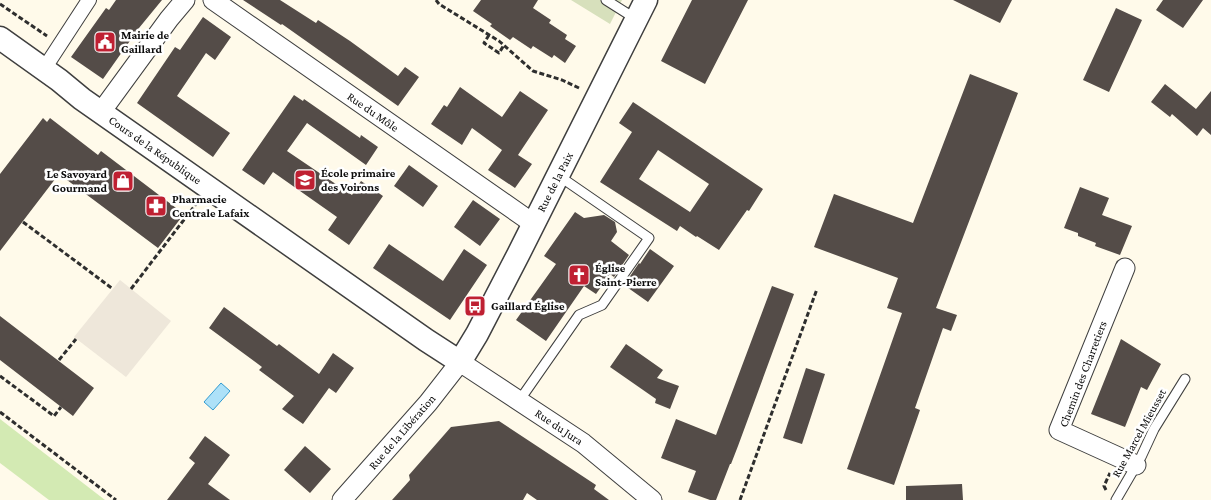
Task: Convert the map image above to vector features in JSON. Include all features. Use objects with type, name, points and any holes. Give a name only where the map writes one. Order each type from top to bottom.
[{"type":"street","points":[[44,69],[88,0]]},
{"type":"street","points":[[101,112],[185,0]]},
{"type":"street","name":"Rue du Môle","points":[[212,0],[534,224]]},
{"type":"street","name":"Rue de la Paix","points":[[460,362],[477,334],[534,224],[641,10]]},
{"type":"street","name":"Cours de la République","points":[[0,38],[82,99],[208,188],[460,362]]},
{"type":"street","name":"Chemin des Charretiers","points":[[1125,268],[1059,430],[1136,465]]},
{"type":"street","name":"Rue du Jura","points":[[460,362],[583,443],[652,500]]},
{"type":"street","name":"Rue de la Libération","points":[[342,500],[428,403],[460,362]]},
{"type":"lane","points":[[606,0],[641,10]]},
{"type":"lane","points":[[519,401],[579,315],[602,305],[649,238],[558,176]]},
{"type":"lane","name":"Rue Marcel Mieusset","points":[[1116,500],[1141,457],[1154,428],[1185,379]]},
{"type":"path","points":[[436,0],[439,4],[504,45],[533,71],[562,80],[597,98]]},
{"type":"path","points":[[0,4],[59,45]]},
{"type":"path","points":[[489,35],[484,44],[499,53],[504,45]]},
{"type":"path","points":[[131,289],[208,188]]},
{"type":"path","points":[[23,222],[113,289]]},
{"type":"path","points":[[740,500],[817,289]]},
{"type":"path","points":[[58,360],[76,339]]},
{"type":"path","points":[[0,376],[54,416],[61,407]]},
{"type":"path","points":[[0,412],[116,500]]},
{"type":"green space","points":[[571,0],[622,0],[610,24]]},
{"type":"green space","points":[[0,419],[105,500],[49,500],[0,463]]},
{"type":"shaded area","points":[[120,280],[171,321],[126,377],[74,337]]},
{"type":"water","points":[[221,383],[230,391],[213,410],[204,402]]},
{"type":"building","name":"Mairie de Gaillard","points":[[116,0],[162,0],[139,28],[103,79],[71,57],[106,8],[109,10]]},
{"type":"building","points":[[243,0],[280,0],[316,23],[318,20],[398,76],[405,67],[419,77],[398,106],[282,24]]},
{"type":"building","points":[[481,0],[538,0],[533,8],[551,20],[549,23],[567,35],[565,39],[576,46],[565,63],[554,55],[552,58],[533,46],[531,49],[513,37],[510,40],[473,11]]},
{"type":"building","points":[[692,0],[748,0],[705,84],[661,61]]},
{"type":"building","points":[[953,0],[1012,0],[1000,23]]},
{"type":"building","points":[[1163,0],[1203,0],[1183,28],[1156,10]]},
{"type":"building","points":[[1116,8],[1142,20],[1109,92],[1083,80]]},
{"type":"building","points":[[203,17],[231,37],[215,60],[206,53],[177,96],[230,133],[213,157],[137,103],[175,47],[180,50]]},
{"type":"building","points":[[970,74],[1018,93],[936,308],[957,315],[951,331],[943,328],[915,408],[920,410],[894,485],[847,469],[902,313],[887,308],[898,278],[814,247],[834,194],[913,223]]},
{"type":"building","points":[[1165,84],[1196,109],[1211,91],[1211,135],[1203,128],[1197,136],[1172,114],[1170,117],[1151,102]]},
{"type":"building","points":[[460,87],[502,117],[520,91],[548,110],[518,155],[532,164],[515,188],[488,170],[502,150],[472,128],[462,145],[431,124],[444,105],[447,107]]},
{"type":"building","points":[[294,95],[303,101],[304,99],[360,138],[361,135],[378,147],[366,165],[307,123],[287,151],[352,195],[361,181],[383,196],[349,245],[328,230],[337,217],[273,172],[264,185],[242,170]]},
{"type":"building","points":[[633,102],[763,189],[749,211],[747,210],[719,250],[680,226],[677,231],[600,182],[632,132],[619,123]],"holes":[[[658,150],[709,184],[690,212],[639,179]]]},
{"type":"building","points":[[43,118],[47,122],[50,118],[98,155],[101,151],[184,214],[158,248],[59,174],[0,251],[0,174]]},
{"type":"building","points":[[409,165],[438,186],[423,207],[394,186]]},
{"type":"building","points":[[1080,187],[1109,198],[1102,215],[1132,226],[1120,255],[1095,246],[1096,243],[1064,228]]},
{"type":"building","points":[[473,200],[500,219],[480,246],[454,227]]},
{"type":"building","name":"Église Saint-Pierre","points":[[575,212],[584,218],[604,215],[615,222],[617,232],[611,241],[629,255],[614,277],[610,274],[596,294],[584,286],[546,341],[516,320],[556,264],[544,256]]},
{"type":"building","points":[[389,244],[443,281],[464,249],[487,265],[450,320],[373,268]]},
{"type":"building","points":[[650,249],[674,266],[648,302],[624,285]]},
{"type":"building","points":[[772,286],[794,294],[731,464],[716,500],[710,500],[688,492],[696,471],[661,458],[676,419],[716,435]]},
{"type":"building","points":[[224,307],[319,374],[333,353],[354,368],[336,393],[329,388],[303,424],[282,409],[294,396],[259,370],[262,367],[209,328]]},
{"type":"building","points":[[0,316],[94,388],[73,416],[0,360]]},
{"type":"building","points":[[1121,339],[1161,364],[1147,390],[1141,387],[1125,427],[1091,414]]},
{"type":"building","points":[[626,344],[663,370],[657,378],[679,386],[670,409],[655,403],[656,399],[610,367]]},
{"type":"building","points":[[806,368],[825,374],[802,444],[783,438]]},
{"type":"building","points":[[499,421],[596,485],[594,489],[609,500],[537,500],[527,493],[523,500],[392,500],[410,480],[409,475],[451,427]]},
{"type":"building","points":[[205,436],[230,455],[208,484],[230,500],[167,500],[195,463],[189,458]]},
{"type":"building","points":[[305,446],[331,469],[310,493],[284,470]]},
{"type":"building","points":[[962,484],[963,500],[906,500],[906,486]]},
{"type":"place","name":"Mairie de Gaillard","points":[[105,42]]},
{"type":"place","name":"École primaire des Voirons","points":[[305,180]]},
{"type":"place","name":"Le Savoyard Gourmand","points":[[123,181]]},
{"type":"place","name":"Pharmacie Centrale Lafaix","points":[[156,206]]},
{"type":"place","name":"Église Saint-Pierre","points":[[579,275]]},
{"type":"place","name":"Gaillard Église","points":[[475,306]]}]
